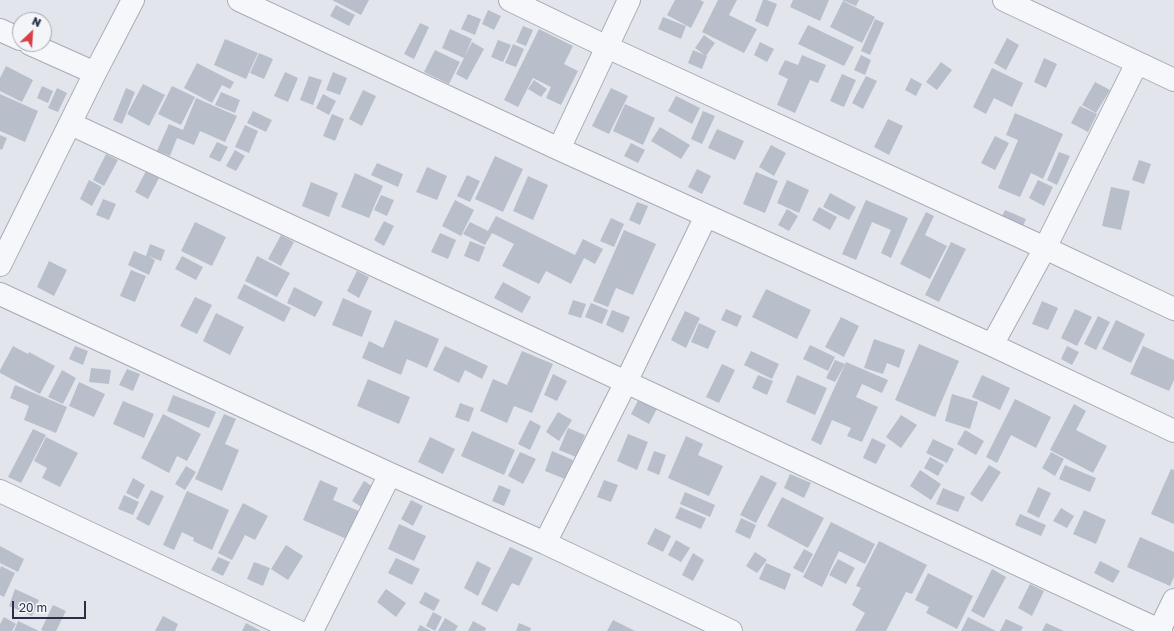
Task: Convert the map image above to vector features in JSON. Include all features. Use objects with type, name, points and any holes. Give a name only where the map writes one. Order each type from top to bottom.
[{"type":"street","points":[[2,256],[71,124],[95,73],[133,0]]},
{"type":"street","points":[[239,0],[706,216],[992,345],[1174,431]]},
{"type":"street","points":[[510,0],[1174,309]]},
{"type":"street","points":[[560,149],[629,0]]},
{"type":"street","points":[[1004,0],[1174,80]]},
{"type":"street","points":[[0,30],[12,35]]},
{"type":"street","points":[[48,52],[95,73]]},
{"type":"street","points":[[992,345],[1045,248],[1137,63]]},
{"type":"street","points":[[71,124],[1160,631],[1174,600]]},
{"type":"street","points":[[545,543],[626,382],[706,216]]},
{"type":"street","points":[[0,294],[390,474],[545,543],[731,631]]},
{"type":"street","points":[[312,631],[390,474]]},
{"type":"street","points":[[0,491],[297,631]]},
{"type":"building","points":[[332,0],[369,0],[361,15]]},
{"type":"building","points":[[675,0],[700,0],[704,2],[691,28],[667,15]]},
{"type":"building","points":[[718,0],[737,0],[729,15],[757,29],[744,53],[702,32]]},
{"type":"building","points":[[763,0],[777,4],[768,27],[755,21]]},
{"type":"building","points":[[793,0],[829,0],[820,21],[790,7]]},
{"type":"building","points":[[842,0],[859,0],[856,6]]},
{"type":"building","points":[[843,1],[875,17],[862,43],[830,27]]},
{"type":"building","points":[[336,5],[355,15],[349,26],[330,16]]},
{"type":"building","points":[[488,10],[501,16],[494,30],[482,24]]},
{"type":"building","points":[[468,14],[481,19],[475,35],[461,29]]},
{"type":"building","points":[[663,17],[686,26],[681,39],[658,29]]},
{"type":"building","points":[[875,19],[884,23],[870,55],[861,51]]},
{"type":"building","points":[[420,23],[429,27],[414,59],[404,54]]},
{"type":"building","points":[[808,25],[854,47],[844,66],[798,44]]},
{"type":"building","points":[[523,26],[533,30],[526,46],[516,42]]},
{"type":"building","points":[[450,29],[472,39],[464,58],[442,48]]},
{"type":"building","points":[[539,29],[573,46],[564,64],[578,71],[561,105],[546,98],[551,87],[533,78],[518,107],[504,100]]},
{"type":"building","points":[[704,35],[715,43],[706,56],[695,48]]},
{"type":"building","points":[[1007,38],[1019,45],[1006,70],[994,63]]},
{"type":"building","points":[[225,39],[258,53],[246,79],[214,65]]},
{"type":"building","points":[[498,40],[511,45],[503,62],[491,57]]},
{"type":"building","points":[[472,42],[484,49],[467,80],[456,74]]},
{"type":"building","points":[[760,42],[774,49],[767,62],[754,55]]},
{"type":"building","points":[[513,44],[524,49],[516,67],[505,63]]},
{"type":"building","points":[[435,50],[460,62],[449,84],[424,72]]},
{"type":"building","points":[[693,50],[707,56],[702,69],[688,63]]},
{"type":"building","points":[[259,53],[273,59],[264,79],[250,73]]},
{"type":"building","points":[[802,55],[826,65],[818,83],[810,80],[795,113],[777,105],[788,79],[778,74],[785,60],[798,65]]},
{"type":"building","points":[[861,55],[871,60],[865,75],[854,70]]},
{"type":"building","points":[[1044,58],[1057,64],[1046,88],[1034,82]]},
{"type":"building","points":[[941,62],[952,70],[937,90],[926,82]]},
{"type":"building","points":[[197,63],[234,82],[230,89],[222,85],[212,103],[184,88]]},
{"type":"building","points":[[6,66],[33,80],[22,102],[0,91],[0,78]]},
{"type":"building","points":[[992,68],[1023,83],[1012,107],[994,98],[986,114],[973,107]]},
{"type":"building","points":[[285,72],[298,78],[288,102],[274,96]]},
{"type":"building","points":[[333,72],[347,78],[340,95],[326,90]]},
{"type":"building","points":[[842,74],[856,80],[844,107],[830,101]]},
{"type":"building","points":[[309,76],[322,80],[313,105],[300,100]]},
{"type":"building","points":[[866,76],[877,81],[863,109],[852,103]]},
{"type":"building","points":[[911,78],[922,84],[916,96],[905,90]]},
{"type":"building","points":[[534,80],[547,89],[541,97],[528,89]]},
{"type":"building","points":[[1095,82],[1110,90],[1096,113],[1082,105]]},
{"type":"building","points":[[143,84],[165,95],[149,126],[127,114]]},
{"type":"building","points":[[42,86],[53,91],[48,103],[37,98]]},
{"type":"building","points":[[172,86],[195,97],[181,125],[158,114]]},
{"type":"building","points":[[57,88],[67,93],[58,112],[48,108]]},
{"type":"building","points":[[126,88],[135,92],[122,124],[113,120]]},
{"type":"building","points":[[611,88],[628,96],[609,134],[592,126]]},
{"type":"building","points":[[363,90],[376,96],[362,126],[349,119]]},
{"type":"building","points":[[221,92],[240,100],[235,113],[215,105]]},
{"type":"building","points":[[0,94],[38,111],[25,142],[0,131]]},
{"type":"building","points":[[323,94],[336,101],[329,115],[316,108]]},
{"type":"building","points":[[676,96],[700,108],[692,124],[668,111]]},
{"type":"building","points":[[196,98],[237,116],[225,142],[200,131],[194,145],[177,138],[170,156],[157,151],[169,124],[183,130]]},
{"type":"building","points":[[625,104],[655,118],[643,145],[613,131]]},
{"type":"building","points":[[1080,106],[1097,114],[1088,132],[1071,123]]},
{"type":"building","points":[[253,111],[272,120],[266,132],[247,123]]},
{"type":"building","points":[[703,111],[715,116],[702,144],[691,139]]},
{"type":"building","points":[[1015,113],[1063,134],[1043,179],[1031,173],[1020,197],[998,188],[1018,140],[1006,135]]},
{"type":"building","points":[[332,114],[344,119],[335,141],[323,136]]},
{"type":"building","points":[[888,119],[903,126],[889,155],[874,147]]},
{"type":"building","points":[[245,125],[258,131],[249,153],[235,147]]},
{"type":"building","points":[[660,127],[690,145],[681,159],[651,141]]},
{"type":"building","points":[[717,129],[744,141],[735,160],[708,148]]},
{"type":"building","points":[[0,135],[7,138],[2,150],[0,149]]},
{"type":"building","points":[[995,136],[1009,143],[995,170],[981,163]]},
{"type":"building","points":[[217,142],[228,147],[220,162],[209,157]]},
{"type":"building","points":[[631,143],[645,150],[638,163],[624,156]]},
{"type":"building","points":[[771,145],[786,153],[774,176],[759,167]]},
{"type":"building","points":[[235,150],[245,156],[236,171],[226,166]]},
{"type":"building","points":[[1059,152],[1070,156],[1057,185],[1047,180]]},
{"type":"building","points":[[106,154],[118,160],[104,186],[93,180]]},
{"type":"building","points":[[495,156],[523,169],[503,212],[475,199]]},
{"type":"building","points":[[1139,160],[1151,164],[1144,184],[1132,180]]},
{"type":"building","points":[[377,163],[403,174],[398,187],[371,175]]},
{"type":"building","points":[[427,167],[447,176],[437,200],[416,192]]},
{"type":"building","points":[[697,169],[711,176],[702,194],[688,187]]},
{"type":"building","points":[[146,171],[159,178],[148,199],[135,192]]},
{"type":"building","points":[[756,172],[778,181],[765,213],[743,204]]},
{"type":"building","points":[[355,173],[383,186],[369,218],[341,207]]},
{"type":"building","points":[[467,175],[480,181],[470,202],[457,196]]},
{"type":"building","points":[[528,176],[548,185],[533,220],[513,211]]},
{"type":"building","points":[[89,180],[102,187],[92,206],[80,199]]},
{"type":"building","points":[[787,180],[809,190],[799,213],[777,203]]},
{"type":"building","points":[[1038,180],[1053,187],[1044,206],[1029,198]]},
{"type":"building","points":[[311,182],[338,193],[329,217],[302,206]]},
{"type":"building","points":[[1111,187],[1130,191],[1121,230],[1102,226]]},
{"type":"building","points":[[830,193],[856,207],[849,220],[823,207]]},
{"type":"building","points":[[381,195],[394,200],[387,216],[374,210]]},
{"type":"building","points":[[103,199],[116,204],[109,220],[96,215]]},
{"type":"building","points":[[455,200],[474,210],[461,236],[442,226]]},
{"type":"building","points":[[866,200],[908,218],[891,258],[881,253],[891,230],[872,222],[856,260],[842,254]]},
{"type":"building","points":[[637,202],[648,206],[640,225],[629,220]]},
{"type":"building","points":[[819,207],[837,217],[830,230],[812,220]]},
{"type":"building","points":[[787,209],[798,216],[789,231],[778,225]]},
{"type":"building","points":[[1005,210],[1026,219],[1022,228],[1001,218]]},
{"type":"building","points":[[926,212],[934,216],[925,235],[947,246],[930,279],[900,264]]},
{"type":"building","points":[[496,216],[575,255],[583,239],[603,249],[595,264],[584,258],[571,284],[546,271],[539,284],[502,266],[514,244],[488,231]]},
{"type":"building","points":[[611,218],[624,224],[614,247],[600,241]]},
{"type":"building","points":[[384,221],[394,226],[384,246],[374,240]]},
{"type":"building","points":[[195,222],[226,237],[212,266],[181,251]]},
{"type":"building","points":[[470,222],[492,233],[485,245],[463,234]]},
{"type":"building","points":[[624,230],[656,244],[633,295],[616,288],[608,307],[593,301]]},
{"type":"building","points":[[440,233],[456,240],[448,259],[431,252]]},
{"type":"building","points":[[281,235],[294,242],[281,266],[268,259]]},
{"type":"building","points":[[470,241],[485,247],[479,262],[464,256]]},
{"type":"building","points":[[951,242],[966,249],[939,302],[925,295]]},
{"type":"building","points":[[150,244],[165,250],[161,261],[148,256],[155,260],[149,275],[128,265],[134,251],[146,256]]},
{"type":"building","points":[[182,256],[203,267],[196,280],[175,269]]},
{"type":"building","points":[[257,256],[290,273],[277,297],[245,281]]},
{"type":"building","points":[[49,261],[67,270],[54,296],[37,287]]},
{"type":"building","points":[[131,270],[146,276],[135,302],[120,296]]},
{"type":"building","points":[[357,271],[369,277],[359,298],[347,291]]},
{"type":"building","points":[[503,282],[531,297],[522,313],[494,298]]},
{"type":"building","points":[[244,284],[291,308],[284,322],[237,298]]},
{"type":"building","points":[[294,287],[323,302],[315,317],[287,303]]},
{"type":"building","points":[[766,289],[811,310],[797,339],[752,317]]},
{"type":"building","points":[[195,297],[212,305],[197,334],[180,326]]},
{"type":"building","points":[[343,298],[372,311],[362,337],[332,325]]},
{"type":"building","points":[[573,300],[586,304],[581,318],[568,314]]},
{"type":"building","points":[[1042,301],[1058,308],[1048,330],[1032,324]]},
{"type":"building","points":[[591,303],[608,310],[602,324],[585,317]]},
{"type":"building","points":[[726,309],[742,316],[737,327],[721,320]]},
{"type":"building","points":[[1075,309],[1092,317],[1077,346],[1061,338]]},
{"type":"building","points":[[612,310],[630,317],[623,333],[606,325]]},
{"type":"building","points":[[685,311],[700,318],[686,348],[671,340]]},
{"type":"building","points":[[216,313],[244,327],[230,355],[203,341]]},
{"type":"building","points":[[1098,316],[1110,322],[1096,350],[1084,344]]},
{"type":"building","points":[[841,317],[859,326],[844,357],[825,347]]},
{"type":"building","points":[[395,320],[439,339],[427,368],[407,359],[401,375],[362,358],[369,341],[383,348]]},
{"type":"building","points":[[1116,320],[1145,334],[1131,363],[1102,349]]},
{"type":"building","points":[[699,323],[716,331],[708,349],[691,342]]},
{"type":"building","points":[[874,339],[905,350],[899,368],[887,363],[883,374],[864,368]]},
{"type":"building","points":[[919,344],[959,361],[935,417],[895,400]]},
{"type":"building","points":[[810,345],[835,357],[828,371],[803,359]]},
{"type":"building","points":[[13,346],[28,354],[29,352],[55,366],[40,394],[0,373],[0,370]]},
{"type":"building","points":[[75,346],[88,351],[83,365],[69,359]]},
{"type":"building","points":[[445,346],[488,366],[482,379],[465,370],[459,383],[433,370]]},
{"type":"building","points":[[1067,346],[1079,352],[1072,365],[1061,359]]},
{"type":"building","points":[[1143,346],[1174,360],[1174,380],[1169,391],[1130,374]]},
{"type":"building","points":[[522,351],[553,364],[532,413],[514,406],[507,423],[480,411],[493,379],[507,385]]},
{"type":"building","points":[[751,351],[779,364],[772,379],[744,365]]},
{"type":"building","points":[[835,360],[845,364],[835,382],[826,378]]},
{"type":"building","points":[[846,362],[888,380],[882,393],[862,384],[856,397],[878,407],[862,442],[847,436],[851,428],[832,420],[821,445],[811,440]]},
{"type":"building","points":[[722,364],[735,370],[719,403],[706,397]]},
{"type":"building","points":[[91,368],[111,370],[109,384],[89,382]]},
{"type":"building","points":[[127,369],[140,374],[133,391],[119,385]]},
{"type":"building","points":[[62,370],[76,378],[63,404],[48,397]]},
{"type":"building","points":[[553,374],[567,381],[557,401],[544,395]]},
{"type":"building","points":[[758,375],[773,381],[767,395],[752,388]]},
{"type":"building","points":[[797,375],[827,388],[815,415],[786,402]]},
{"type":"building","points":[[982,375],[1010,388],[1000,410],[972,397]]},
{"type":"building","points":[[368,379],[410,397],[399,424],[357,406]]},
{"type":"building","points":[[79,382],[105,394],[94,417],[69,406]]},
{"type":"building","points":[[15,385],[67,407],[56,433],[24,420],[29,406],[10,398]]},
{"type":"building","points":[[642,393],[660,403],[649,424],[631,414]]},
{"type":"building","points":[[952,394],[978,402],[970,429],[945,421]]},
{"type":"building","points":[[173,395],[216,412],[209,428],[167,411]]},
{"type":"building","points":[[1015,399],[1051,417],[1036,448],[1011,435],[997,463],[986,457]]},
{"type":"building","points":[[123,401],[154,414],[144,438],[113,424]]},
{"type":"building","points":[[460,403],[474,408],[469,422],[455,417]]},
{"type":"building","points":[[1074,404],[1086,411],[1076,430],[1107,446],[1093,473],[1050,450]]},
{"type":"building","points":[[558,412],[572,420],[559,441],[546,432]]},
{"type":"building","points":[[163,414],[201,434],[187,461],[177,456],[169,473],[141,458]]},
{"type":"building","points":[[224,414],[236,419],[225,444],[239,450],[222,491],[195,479]]},
{"type":"building","points":[[901,415],[917,425],[901,448],[886,437]]},
{"type":"building","points":[[530,420],[541,426],[530,450],[518,444]]},
{"type":"building","points":[[568,428],[585,435],[576,457],[559,450]]},
{"type":"building","points":[[33,429],[46,435],[21,483],[8,477]]},
{"type":"building","points":[[965,430],[984,441],[976,455],[957,444]]},
{"type":"building","points":[[472,431],[515,450],[504,475],[461,456]]},
{"type":"building","points":[[628,434],[648,442],[637,470],[617,461]]},
{"type":"building","points":[[686,436],[703,444],[698,455],[723,466],[709,496],[668,478]]},
{"type":"building","points":[[46,437],[78,453],[60,487],[42,478],[47,468],[34,461]]},
{"type":"building","points":[[430,437],[455,449],[443,474],[418,462]]},
{"type":"building","points":[[872,438],[886,445],[876,464],[863,458]]},
{"type":"building","points":[[933,439],[954,449],[947,463],[926,453]]},
{"type":"building","points":[[552,451],[573,460],[565,479],[545,471]]},
{"type":"building","points":[[654,451],[666,455],[659,475],[647,470]]},
{"type":"building","points":[[520,452],[536,459],[523,484],[508,476]]},
{"type":"building","points":[[1051,452],[1064,459],[1055,476],[1042,468]]},
{"type":"building","points":[[930,457],[944,465],[938,476],[924,468]]},
{"type":"building","points":[[989,465],[1001,472],[982,502],[970,494]]},
{"type":"building","points":[[1065,465],[1096,478],[1090,492],[1059,479]]},
{"type":"building","points":[[186,466],[196,472],[185,490],[175,484]]},
{"type":"building","points":[[1171,469],[1174,470],[1174,524],[1151,514]]},
{"type":"building","points":[[920,470],[941,484],[931,500],[910,486]]},
{"type":"building","points":[[790,474],[811,483],[804,498],[784,488]]},
{"type":"building","points":[[761,475],[777,483],[756,523],[740,515]]},
{"type":"building","points":[[133,478],[145,485],[138,499],[126,493]]},
{"type":"building","points":[[320,480],[338,488],[333,500],[361,512],[349,540],[303,520]]},
{"type":"building","points":[[604,480],[618,485],[611,502],[597,497]]},
{"type":"building","points":[[364,481],[375,488],[363,508],[352,501]]},
{"type":"building","points":[[499,485],[511,490],[504,506],[492,501]]},
{"type":"building","points":[[1038,487],[1051,493],[1039,518],[1027,512]]},
{"type":"building","points":[[943,488],[965,497],[958,512],[936,504]]},
{"type":"building","points":[[151,490],[164,496],[149,526],[136,519]]},
{"type":"building","points":[[187,491],[229,510],[212,550],[193,541],[194,538],[182,532],[174,550],[163,545]]},
{"type":"building","points":[[685,492],[715,505],[710,517],[680,504]]},
{"type":"building","points":[[124,495],[139,502],[133,515],[118,509]]},
{"type":"building","points":[[782,497],[824,518],[808,548],[767,526]]},
{"type":"building","points":[[411,500],[423,506],[413,526],[401,519]]},
{"type":"building","points":[[243,503],[268,516],[255,540],[245,535],[232,560],[218,553]]},
{"type":"building","points":[[680,507],[706,518],[701,529],[675,518]]},
{"type":"building","points":[[1061,508],[1074,516],[1067,528],[1053,521]]},
{"type":"building","points":[[1084,510],[1106,520],[1096,544],[1073,534]]},
{"type":"building","points":[[1020,514],[1046,525],[1041,536],[1015,525]]},
{"type":"building","points":[[741,518],[756,525],[750,539],[735,532]]},
{"type":"building","points":[[831,522],[875,544],[865,564],[839,551],[822,587],[803,577]]},
{"type":"building","points":[[399,524],[426,536],[414,561],[388,549]]},
{"type":"building","points":[[655,528],[671,536],[663,552],[647,544]]},
{"type":"building","points":[[1140,537],[1174,552],[1174,577],[1170,586],[1127,567]]},
{"type":"building","points":[[676,540],[690,548],[681,562],[668,555]]},
{"type":"building","points":[[879,541],[927,565],[912,594],[906,592],[886,631],[855,631],[865,613],[852,605],[861,588],[856,586]]},
{"type":"building","points":[[286,545],[303,556],[288,580],[271,569]]},
{"type":"building","points":[[0,546],[24,559],[18,572],[0,563]]},
{"type":"building","points":[[510,547],[533,558],[519,586],[512,583],[497,612],[481,604]]},
{"type":"building","points":[[804,549],[813,554],[803,573],[793,568]]},
{"type":"building","points":[[755,552],[767,560],[757,573],[746,566]]},
{"type":"building","points":[[693,553],[704,560],[693,581],[682,575]]},
{"type":"building","points":[[218,557],[230,562],[223,576],[211,570]]},
{"type":"building","points":[[396,558],[420,569],[412,585],[388,573]]},
{"type":"building","points":[[838,559],[855,568],[846,584],[829,575]]},
{"type":"building","points":[[477,561],[491,568],[478,596],[464,588]]},
{"type":"building","points":[[1100,561],[1120,571],[1113,583],[1094,573]]},
{"type":"building","points":[[254,562],[270,568],[263,586],[247,579]]},
{"type":"building","points":[[766,563],[791,574],[785,590],[759,579]]},
{"type":"building","points":[[1,566],[15,573],[4,597],[0,595]]},
{"type":"building","points":[[992,569],[1006,577],[984,618],[971,611]]},
{"type":"building","points":[[928,573],[973,596],[957,629],[926,613],[929,607],[915,600]]},
{"type":"building","points":[[1030,584],[1044,591],[1032,616],[1018,608]]},
{"type":"building","points":[[15,589],[39,600],[32,616],[9,606]]},
{"type":"building","points":[[386,589],[406,603],[396,617],[377,602]]},
{"type":"building","points":[[425,592],[440,600],[434,611],[419,603]]},
{"type":"building","points":[[53,605],[66,611],[56,631],[41,630]]},
{"type":"building","points":[[433,612],[442,617],[435,631],[426,626]]},
{"type":"building","points":[[163,616],[178,624],[175,631],[155,631]]},
{"type":"building","points":[[4,617],[16,624],[12,631],[0,631],[0,624]]},
{"type":"building","points":[[968,617],[996,631],[961,631]]},
{"type":"building","points":[[445,618],[458,626],[455,631],[438,631]]},
{"type":"building","points":[[1006,619],[1023,627],[1021,631],[1000,631]]},
{"type":"building","points":[[613,620],[635,631],[607,631]]},
{"type":"building","points":[[18,621],[39,631],[14,631]]},
{"type":"building","points":[[473,621],[486,628],[485,631],[468,631]]},
{"type":"building","points":[[246,623],[261,631],[242,631]]},
{"type":"building","points":[[519,623],[531,628],[530,631],[516,631]]},
{"type":"building","points":[[1046,623],[1064,631],[1042,631]]},
{"type":"building","points":[[420,625],[431,631],[417,631]]}]
